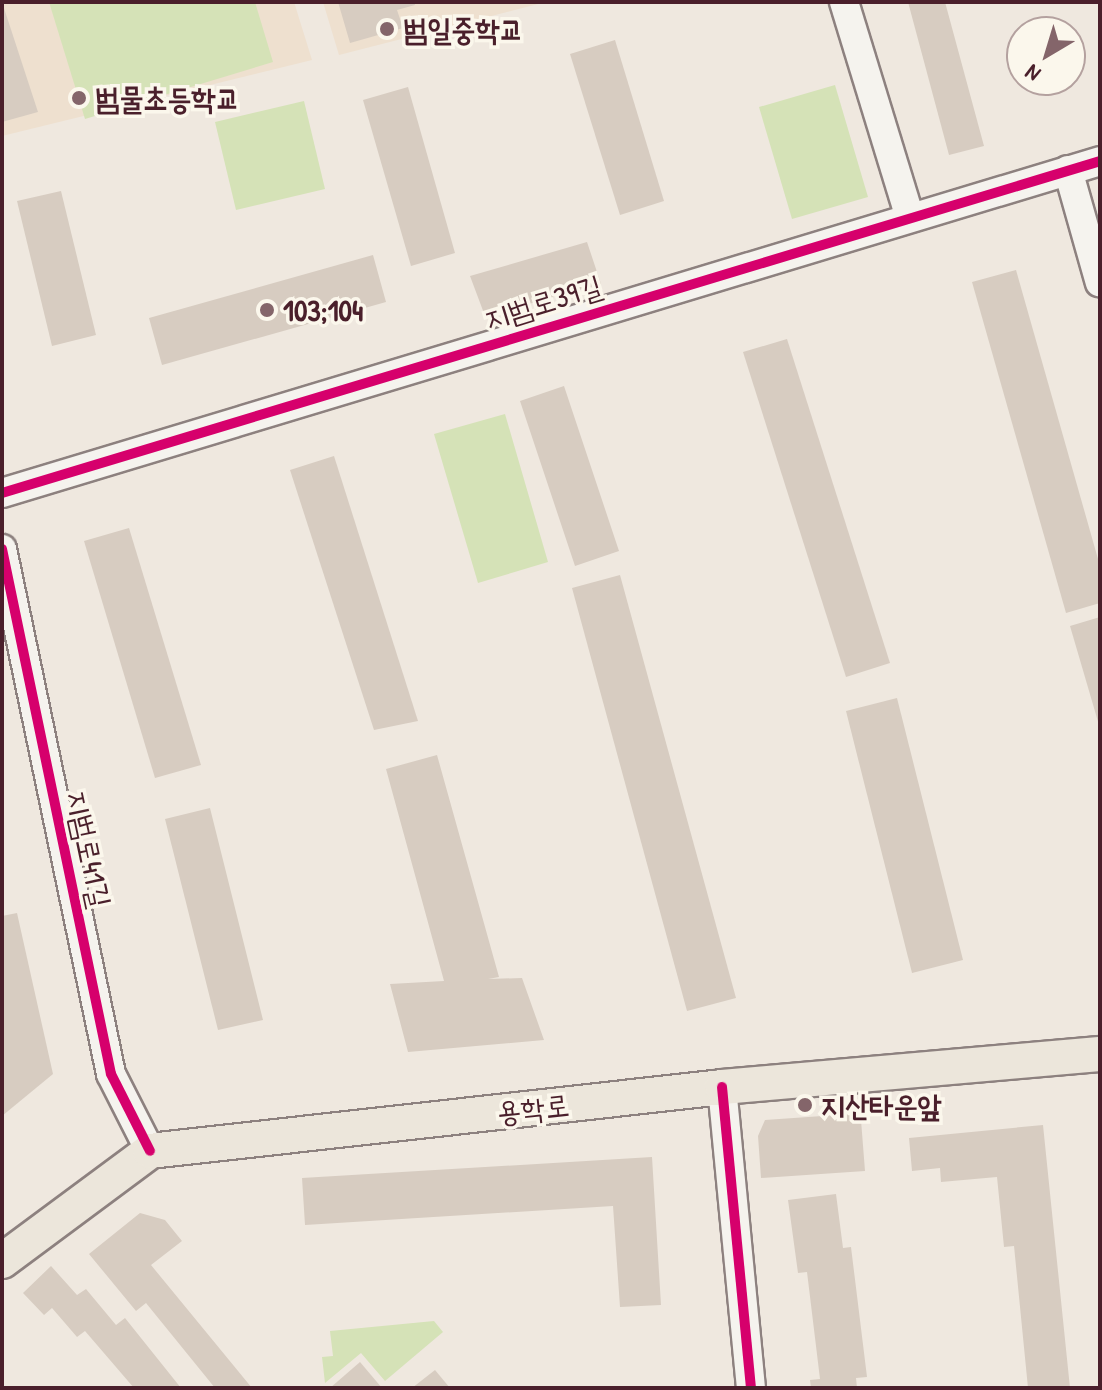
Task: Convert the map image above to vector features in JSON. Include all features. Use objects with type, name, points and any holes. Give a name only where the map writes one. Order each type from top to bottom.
[{"type":"main road","name":"용학로","points":[[150,1151],[722,1087],[1100,1054]]},
{"type":"main road","points":[[2,1261],[150,1151]]},
{"type":"street","points":[[844,2],[909,215]]},
{"type":"street","name":"지범로39길","points":[[2,493],[909,215],[1100,161]]},
{"type":"street","points":[[1068,170],[1100,283]]},
{"type":"street","name":"지범로41길","points":[[2,549],[111,1074],[150,1151]]},
{"type":"street","points":[[722,1087],[751,1388]]},
{"type":"shaded area","name":"범물초등학교","points":[[2,2],[294,2],[312,60],[2,136]]},
{"type":"shaded area","name":"범일중학교","points":[[323,2],[546,2],[339,55]]},
{"type":"green space","name":"범물초등학교","points":[[49,2],[255,2],[273,62],[85,119]]},
{"type":"green space","points":[[835,85],[868,197],[792,219],[759,107]]},
{"type":"green space","points":[[304,101],[325,189],[236,210],[215,122]]},
{"type":"green space","points":[[505,414],[548,562],[478,583],[434,434]]},
{"type":"green space","points":[[434,1321],[443,1332],[385,1381],[361,1353],[325,1383],[322,1357],[333,1356],[330,1331]]},
{"type":"building","points":[[2,2],[38,112],[2,122]]},
{"type":"building","points":[[338,2],[414,2],[415,5],[397,10],[403,28],[350,43]]},
{"type":"building","points":[[908,2],[945,2],[984,146],[949,155]]},
{"type":"building","points":[[615,40],[664,201],[620,215],[570,54]]},
{"type":"building","points":[[408,87],[455,253],[411,266],[363,100]]},
{"type":"building","points":[[61,191],[96,335],[52,346],[17,201]]},
{"type":"building","points":[[587,242],[601,284],[485,316],[470,276]]},
{"type":"building","name":"103;104","points":[[373,255],[386,302],[162,365],[149,318]]},
{"type":"building","points":[[1016,270],[1100,566],[1100,603],[1066,613],[972,282]]},
{"type":"building","points":[[787,339],[890,663],[846,677],[743,352]]},
{"type":"building","points":[[564,386],[619,551],[575,566],[520,401]]},
{"type":"building","points":[[334,456],[418,721],[374,730],[290,470]]},
{"type":"building","points":[[129,528],[201,765],[155,778],[84,541]]},
{"type":"building","points":[[620,575],[736,998],[687,1011],[572,588]]},
{"type":"building","points":[[1100,617],[1100,724],[1099,725],[1070,626]]},
{"type":"building","points":[[897,698],[963,960],[912,973],[846,711]]},
{"type":"building","points":[[437,755],[499,977],[488,979],[522,978],[544,1040],[408,1052],[390,984],[444,981],[386,769]]},
{"type":"building","points":[[210,808],[263,1020],[218,1030],[165,819]]},
{"type":"building","points":[[17,913],[53,1074],[2,1116],[2,916]]},
{"type":"building","points":[[851,1114],[852,1121],[861,1120],[865,1171],[761,1178],[758,1136],[765,1120]]},
{"type":"building","points":[[1043,1125],[1070,1388],[1028,1388],[1014,1246],[1004,1247],[997,1177],[941,1182],[940,1168],[912,1171],[909,1138]]},
{"type":"building","points":[[652,1157],[661,1305],[620,1307],[613,1206],[305,1225],[302,1178]]},
{"type":"building","points":[[836,1194],[843,1248],[851,1247],[867,1377],[856,1378],[857,1388],[811,1388],[810,1380],[820,1379],[807,1272],[798,1273],[788,1200]]},
{"type":"building","points":[[140,1213],[165,1220],[182,1241],[151,1265],[252,1388],[215,1388],[146,1303],[136,1311],[89,1254]]},
{"type":"building","points":[[51,1266],[77,1295],[86,1289],[116,1325],[125,1318],[181,1388],[134,1388],[85,1331],[77,1337],[52,1308],[44,1315],[23,1293]]},
{"type":"building","points":[[360,1362],[382,1388],[330,1388]]},
{"type":"building","points":[[435,1370],[450,1388],[412,1388]]},
{"type":"cycle path","points":[[2,493],[1100,161]]},
{"type":"cycle path","points":[[2,549],[111,1074],[150,1151]]},
{"type":"cycle path","points":[[722,1087],[751,1388]]},
{"type":"place","name":"범일중학교","points":[[387,29]]},
{"type":"place","name":"범물초등학교","points":[[79,98]]},
{"type":"place","name":"103;104","points":[[267,310]]},
{"type":"place","name":"지산타운앞","points":[[805,1105]]}]
